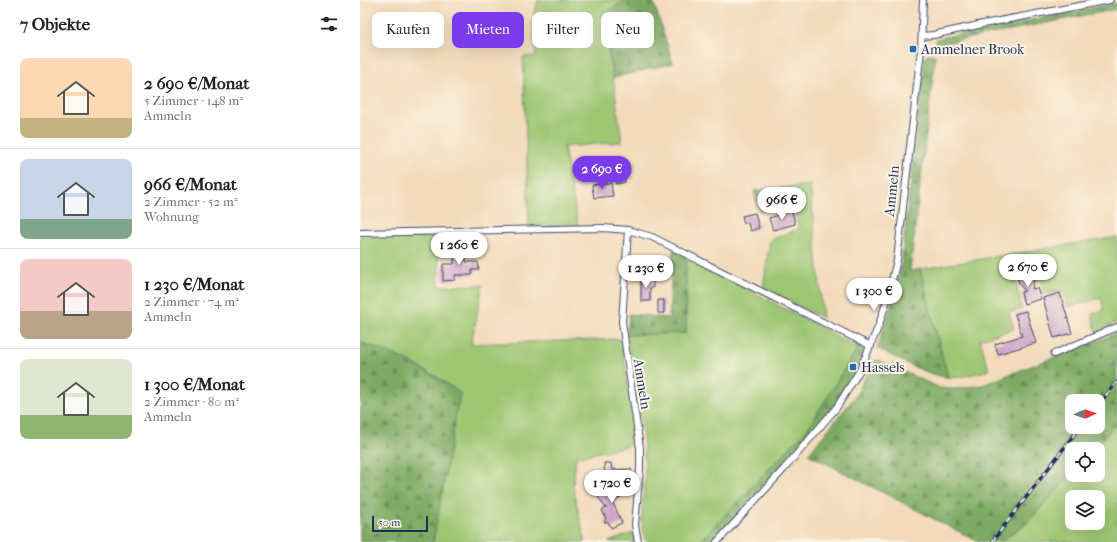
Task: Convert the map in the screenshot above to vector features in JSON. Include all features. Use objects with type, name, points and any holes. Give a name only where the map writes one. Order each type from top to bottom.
[{"type":"street","name":"Ammeln","points":[[716,542],[784,469],[833,413],[849,390],[871,346],[887,300],[897,260],[922,36],[923,0]]},
{"type":"street","points":[[922,36],[1110,0]]},
{"type":"street","points":[[360,233],[603,228],[628,230],[652,237],[677,248],[871,346]]},
{"type":"street","name":"Ammeln","points":[[628,230],[622,322],[640,448],[640,468],[635,525],[638,542]]},
{"type":"street","points":[[1054,354],[1117,327]]},
{"type":"green space","points":[[538,0],[627,0],[606,12],[601,12],[601,48],[608,48],[622,142],[564,147],[578,225],[529,226],[523,57],[536,56],[535,48],[593,48],[593,12],[535,12]]},
{"type":"green space","points":[[627,0],[653,0],[673,63],[613,78],[608,48],[654,48],[654,12],[606,12]]},
{"type":"green space","points":[[1117,3],[1117,9],[935,45],[936,39]]},
{"type":"green space","points":[[928,54],[935,55],[935,59],[910,271],[920,269],[948,378],[920,369],[877,348],[889,313],[901,267],[925,57]]},
{"type":"green space","points":[[810,185],[823,318],[763,288],[770,240],[799,229],[789,187]]},
{"type":"green space","points":[[789,187],[793,205],[759,211],[754,191]]},
{"type":"green space","points":[[360,236],[438,236],[439,286],[483,285],[471,344],[621,339],[637,444],[576,457],[573,487],[585,542],[433,542],[460,393],[437,377],[409,361],[360,342]]},
{"type":"green space","points":[[1117,237],[1117,322],[1096,332],[1092,314],[1104,310],[1101,298],[1068,307],[1063,291],[1044,295],[1041,280],[1036,281],[1032,273],[1024,270],[1015,278],[1022,309],[1009,313],[1014,329],[980,339],[989,370],[961,377],[948,378],[920,269]]},
{"type":"green space","points":[[673,249],[686,257],[686,333],[627,335],[629,314],[669,318]]},
{"type":"green space","points":[[686,257],[858,347],[807,430],[699,542],[648,542],[645,538],[642,523],[645,480],[644,444],[627,335],[686,333]]},
{"type":"green space","points":[[1117,333],[1117,423],[1100,442],[1065,442],[1065,481],[1028,522],[1000,542],[977,541],[808,454],[854,398],[875,360],[940,388],[954,389],[982,385]]},
{"type":"green space","points":[[360,342],[387,352],[412,364],[460,393],[433,542],[360,542]]},
{"type":"green space","points":[[859,343],[866,347],[855,373],[836,403],[811,433],[712,542],[699,542],[807,430],[858,348]]},
{"type":"green space","points":[[1117,423],[1117,542],[1000,542],[1028,522],[1065,481],[1065,482],[1105,482],[1105,442],[1100,442]]},
{"type":"green space","points":[[633,533],[635,542],[608,542]]},
{"type":"building","points":[[622,165],[625,182],[616,184],[613,167]]},
{"type":"building","points":[[611,183],[613,196],[594,198],[592,185]]},
{"type":"building","points":[[792,211],[795,224],[773,230],[769,218]]},
{"type":"building","points":[[755,213],[759,228],[750,231],[748,222],[744,223],[742,216]]},
{"type":"building","points":[[454,248],[466,248],[466,262],[478,262],[479,270],[472,270],[472,275],[455,275],[455,280],[443,281],[443,264],[454,264]]},
{"type":"building","points":[[1025,271],[1030,272],[1032,275],[1034,279],[1032,289],[1037,288],[1041,299],[1024,304],[1021,292],[1025,291],[1019,284],[1018,279],[1020,274]]},
{"type":"building","points":[[641,278],[653,278],[653,288],[650,288],[650,301],[641,301]]},
{"type":"building","points":[[1060,293],[1072,333],[1054,338],[1043,298]]},
{"type":"building","points":[[658,300],[664,300],[664,313],[658,313]]},
{"type":"building","points":[[1026,311],[1036,343],[998,354],[995,344],[1022,336],[1015,314]]},
{"type":"building","points":[[604,463],[611,463],[612,470],[631,469],[632,475],[605,477]]},
{"type":"building","points":[[617,482],[625,493],[613,503],[622,523],[611,528],[609,523],[604,522],[606,519],[602,510],[606,508],[598,497]]},
{"type":"railway","points":[[1105,397],[1117,382]]},
{"type":"railway","points":[[992,542],[1075,434]]},
{"type":"place","name":"Ammelner Brook","points":[[913,49]]},
{"type":"place","name":"Hassels","points":[[853,367]]}]
